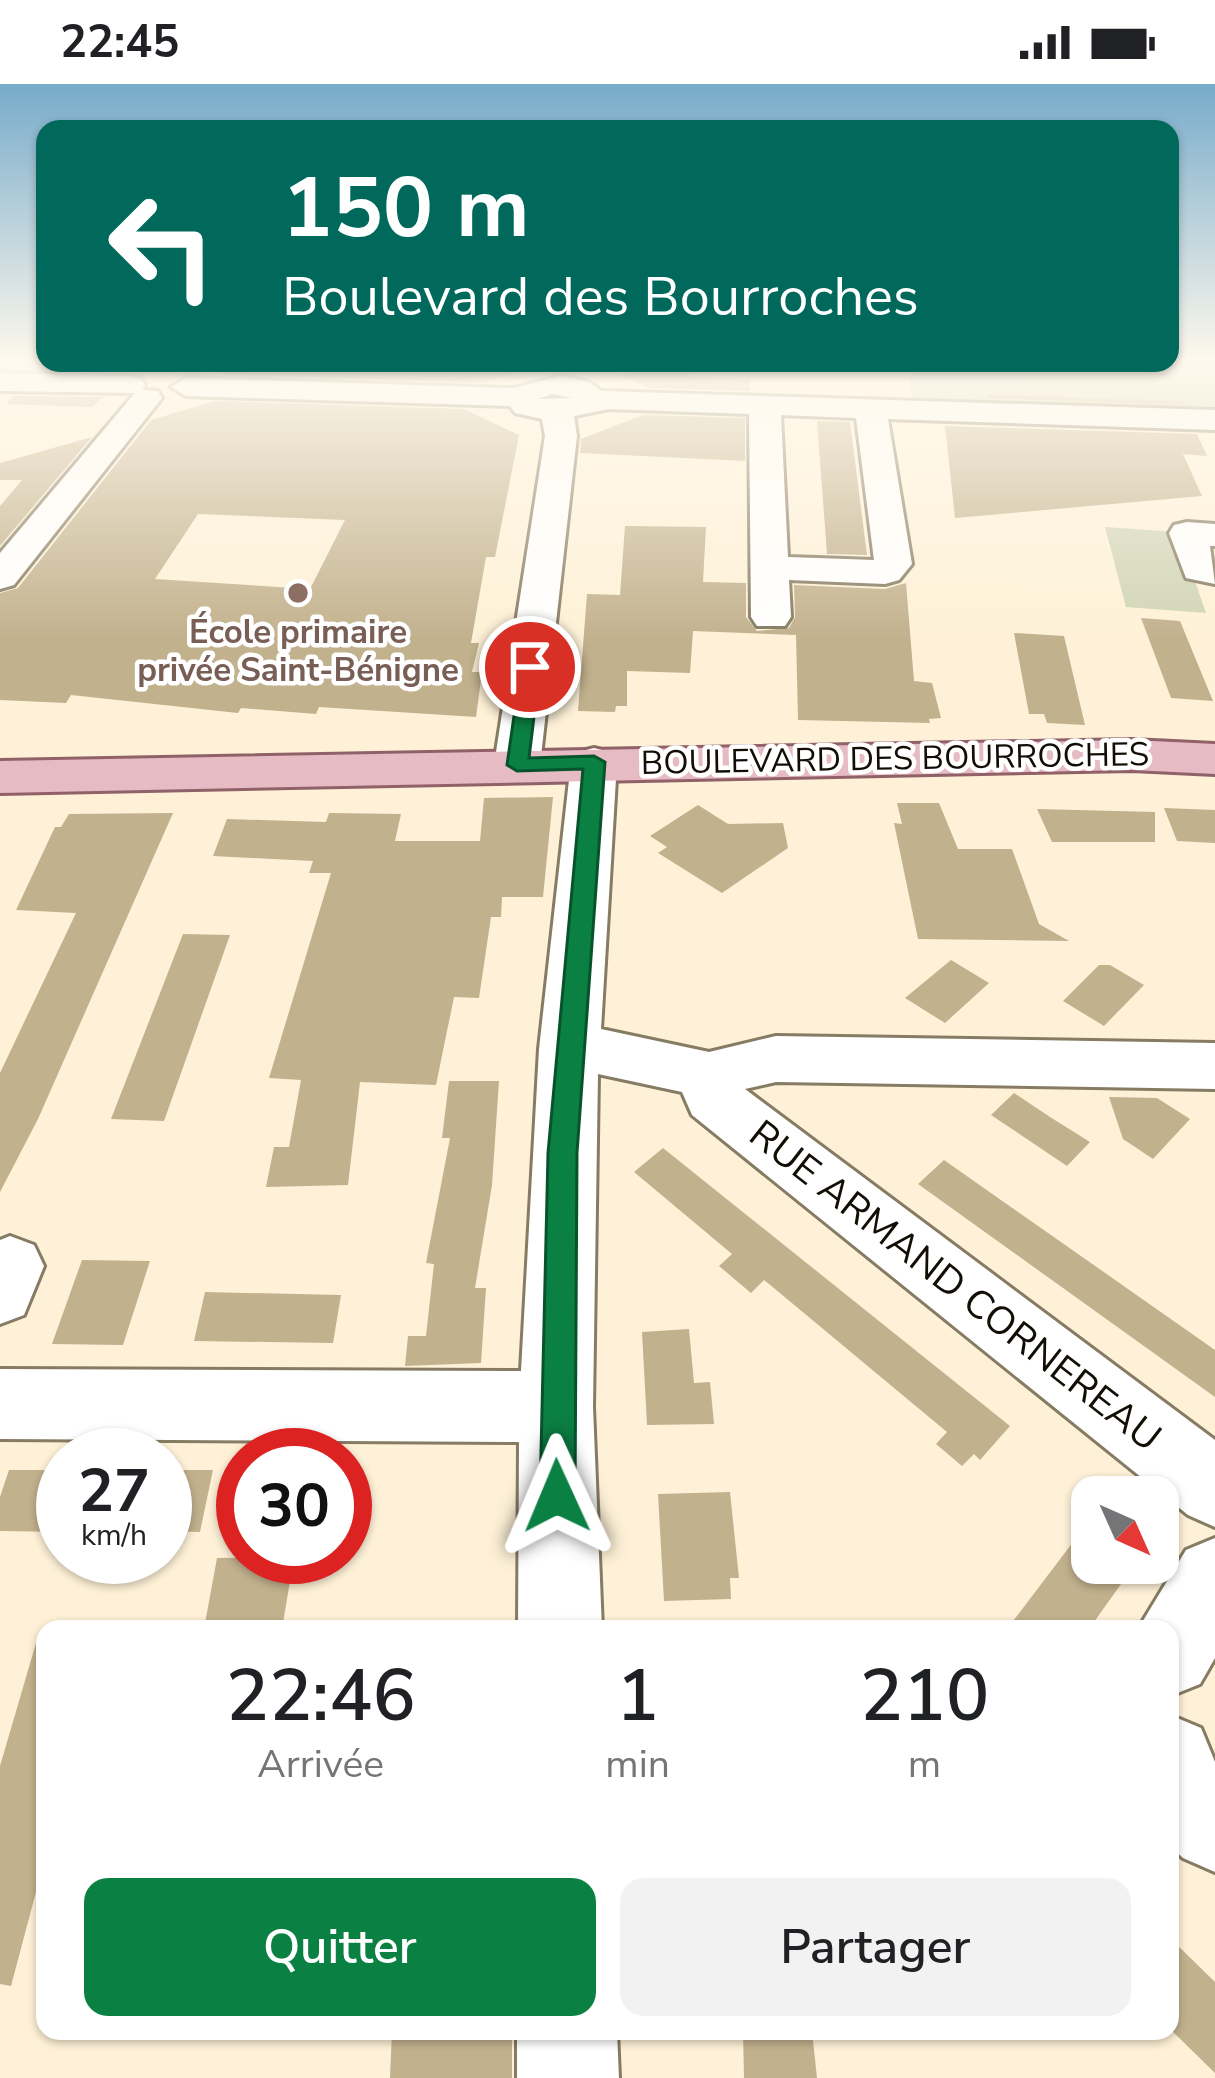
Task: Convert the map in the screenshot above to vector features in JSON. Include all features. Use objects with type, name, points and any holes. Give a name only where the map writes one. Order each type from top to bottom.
[{"type":"main road","name":"BOULEVARD DES BOURROCHES","points":[[0,777],[594,762],[1132,755],[1215,759]]},
{"type":"street","points":[[0,578],[102,454]]},
{"type":"street","points":[[517,765],[560,454]]},
{"type":"street","points":[[766,454],[771,617]]},
{"type":"street","points":[[768,568],[885,572],[893,564],[877,454]]},
{"type":"street","points":[[1214,573],[1199,570],[1187,533],[1215,536]]},
{"type":"street","points":[[560,1620],[556,1407],[568,1049],[594,762]]},
{"type":"street","points":[[568,1049],[608,1052],[709,1075],[776,1059],[1215,1066]]},
{"type":"street","name":"RUE ARMAND CORNEREAU","points":[[709,1075],[713,1098],[1215,1488]]},
{"type":"street","points":[[0,1404],[556,1407]]},
{"type":"street","points":[[1179,1639],[1215,1579]]},
{"type":"street","points":[[1179,1793],[1215,1826]]},
{"type":"street","points":[[567,2040],[568,2078]]},
{"type":"green space","points":[[1105,527],[1178,532],[1206,613],[1126,607]]},
{"type":"building","points":[[32,454],[78,454],[0,546],[0,506],[22,480],[0,480],[0,463]]},
{"type":"building","points":[[124,454],[515,454],[495,557],[486,557],[471,643],[479,643],[472,672],[482,672],[476,717],[319,707],[316,714],[241,708],[238,713],[71,695],[66,703],[0,700],[0,593],[18,588]],"holes":[[[198,514],[345,520],[310,589],[155,579]]]},
{"type":"building","points":[[602,454],[745,454],[745,461]]},
{"type":"building","points":[[819,454],[854,454],[867,555],[827,554]]},
{"type":"building","points":[[948,454],[1183,454],[1202,496],[955,518]]},
{"type":"building","points":[[625,526],[706,527],[703,582],[746,583],[746,617],[757,631],[789,628],[795,617],[794,585],[885,589],[906,583],[914,681],[932,683],[941,718],[929,719],[930,723],[798,720],[796,635],[693,631],[690,673],[627,671],[627,706],[616,706],[615,712],[578,711],[587,594],[620,595]]},
{"type":"building","points":[[1141,618],[1180,621],[1213,701],[1171,698]]},
{"type":"building","points":[[1014,633],[1064,636],[1085,725],[1047,723],[1044,714],[1029,714]]},
{"type":"building","points":[[553,797],[543,897],[502,897],[501,917],[491,917],[479,998],[454,997],[436,1085],[360,1082],[348,1185],[266,1187],[274,1147],[289,1147],[301,1080],[269,1078],[331,873],[309,873],[313,861],[213,856],[227,819],[326,822],[329,813],[401,814],[395,841],[480,841],[484,798]]},
{"type":"building","points":[[897,803],[939,803],[958,849],[1012,849],[1039,924],[1069,941],[918,939],[894,823],[902,824]]},
{"type":"building","points":[[698,805],[728,824],[783,823],[788,848],[722,893],[658,853],[667,847],[650,836]]},
{"type":"building","points":[[1164,808],[1215,810],[1215,843],[1177,841]]},
{"type":"building","points":[[1037,809],[1155,812],[1155,842],[1052,842]]},
{"type":"building","points":[[173,813],[38,1119],[0,1192],[0,1073],[76,913],[16,910],[55,827],[61,827],[69,814]]},
{"type":"building","points":[[183,934],[230,935],[164,1121],[111,1119]]},
{"type":"building","points":[[951,960],[989,983],[945,1023],[905,998]]},
{"type":"building","points":[[1099,965],[1110,965],[1144,985],[1104,1026],[1063,1001]]},
{"type":"building","points":[[449,1081],[499,1081],[492,1185],[475,1288],[486,1288],[481,1363],[405,1366],[408,1336],[426,1336],[434,1264],[426,1263],[450,1138],[442,1138]]},
{"type":"building","points":[[1014,1093],[1090,1142],[1067,1166],[991,1115]]},
{"type":"building","points":[[1109,1097],[1157,1098],[1190,1119],[1153,1159],[1123,1139]]},
{"type":"building","points":[[663,1148],[1010,1426],[980,1460],[974,1454],[962,1466],[936,1444],[947,1432],[764,1280],[751,1293],[719,1266],[732,1254],[634,1172]]},
{"type":"building","points":[[944,1160],[1215,1350],[1215,1397],[918,1184]]},
{"type":"building","points":[[82,1260],[150,1261],[123,1345],[52,1344]]},
{"type":"building","points":[[205,1292],[341,1295],[333,1343],[194,1341]]},
{"type":"building","points":[[689,1329],[694,1383],[710,1382],[714,1424],[647,1425],[642,1332]]},
{"type":"building","points":[[9,1470],[36,1470],[36,1532],[0,1531],[0,1497]]},
{"type":"building","points":[[192,1470],[213,1470],[200,1532],[192,1532]]},
{"type":"building","points":[[730,1492],[739,1578],[730,1578],[731,1599],[664,1601],[658,1494]]},
{"type":"building","points":[[1071,1545],[1071,1584],[1121,1584],[1095,1620],[1014,1620]]},
{"type":"building","points":[[216,1563],[216,1584],[290,1584],[284,1620],[206,1620]]},
{"type":"building","points":[[36,1643],[36,1892],[11,1986],[0,1984],[0,1766]]},
{"type":"building","points":[[1179,1947],[1215,1982],[1215,2073],[1179,2038]]},
{"type":"building","points":[[392,2040],[512,2040],[512,2078],[390,2078]]},
{"type":"building","points":[[743,2040],[813,2040],[817,2078],[744,2078]]},
{"type":"place","name":"École primaire privée Saint-Bénigne","points":[[298,593]]},
{"type":"route","points":[[530,667],[517,765],[594,762],[562,1153],[557,1496]]}]
